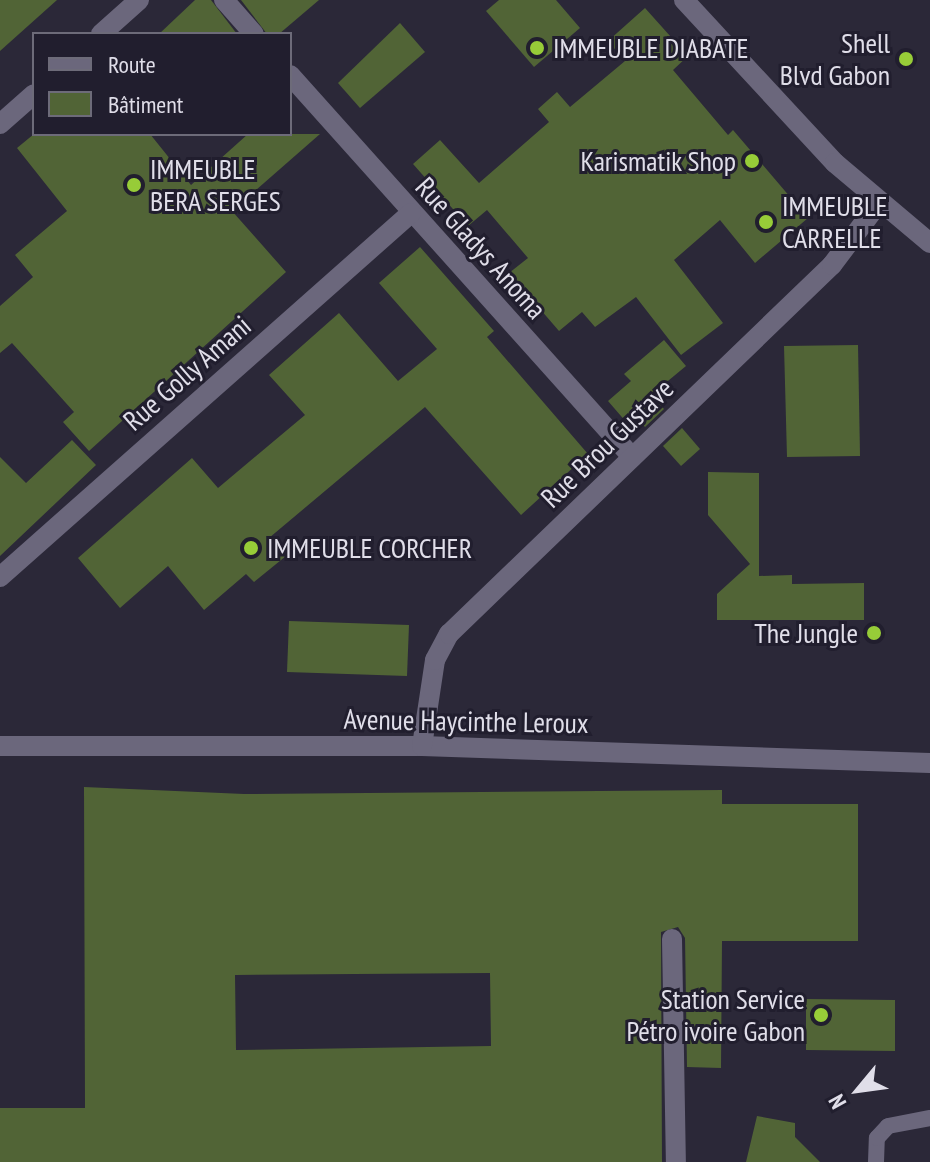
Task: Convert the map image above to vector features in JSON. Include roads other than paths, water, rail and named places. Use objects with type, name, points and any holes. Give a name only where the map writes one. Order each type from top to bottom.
[{"type":"street","points":[[103,32],[139,0]]},
{"type":"street","points":[[224,0],[252,32]]},
{"type":"street","points":[[684,0],[878,204],[930,243]]},
{"type":"street","name":"Rue Gladys Anoma","points":[[292,77],[632,457]]},
{"type":"street","points":[[0,124],[32,96]]},
{"type":"street","name":"Rue Brou Gustave","points":[[422,746],[435,660],[449,634],[832,265],[878,204]]},
{"type":"street","name":"Rue Golly Amani","points":[[0,577],[411,213]]},
{"type":"street","name":"Avenue Haycinthe Leroux","points":[[0,746],[422,746],[930,763]]},
{"type":"street","points":[[672,939],[676,1162]]},
{"type":"lane","points":[[876,1162],[877,1138],[888,1126],[930,1118]]},
{"type":"place","name":"IMMEUBLE DIABATE","points":[[537,48]]},
{"type":"place","name":"Shell Blvd Gabon","points":[[906,59]]},
{"type":"place","name":"Karismatik Shop","points":[[752,161]]},
{"type":"place","name":"IMMEUBLE BERA SERGES","points":[[134,185]]},
{"type":"place","name":"IMMEUBLE CARRELLE","points":[[766,222]]},
{"type":"place","name":"IMMEUBLE CORCHER","points":[[251,548]]},
{"type":"place","name":"The Jungle","points":[[874,633]]},
{"type":"place","name":"Station Service Pétro ivoire Gabon","points":[[821,1015]]}]
